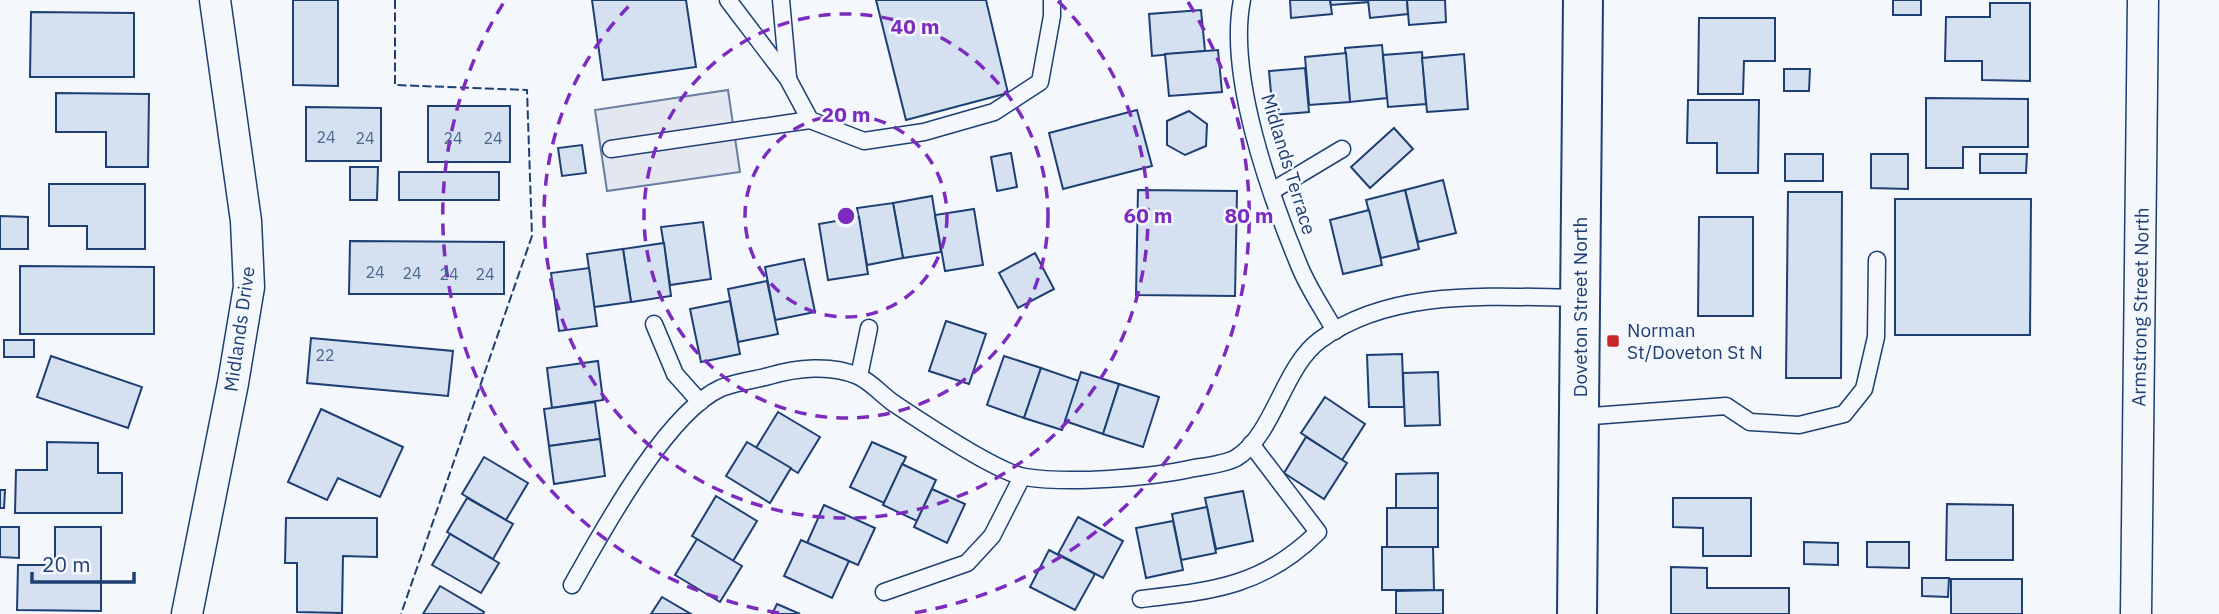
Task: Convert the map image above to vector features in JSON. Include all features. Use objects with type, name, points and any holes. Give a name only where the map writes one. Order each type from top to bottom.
[{"type":"main road","name":"Doveton Street North","points":[[1577,614],[1583,0]]},
{"type":"street","name":"Midlands Drive","points":[[187,614],[233,383],[249,286],[246,221],[215,0]]},
{"type":"street","name":"Armstrong Street North","points":[[2136,614],[2143,0]]},
{"type":"lane","points":[[728,0],[788,79],[810,120]]},
{"type":"lane","points":[[781,0],[788,79]]},
{"type":"lane","points":[[611,149],[810,120],[864,141],[924,132],[994,112],[1040,82],[1052,16],[1052,0]]},
{"type":"lane","name":"Midlands Terrace","points":[[1242,0],[1240,77],[1272,191],[1300,267],[1335,331]]},
{"type":"lane","points":[[1272,191],[1342,149]]},
{"type":"lane","points":[[1579,418],[1727,406],[1750,422],[1799,425],[1844,414],[1864,389],[1876,337],[1877,260]]},
{"type":"lane","points":[[572,585],[621,499],[700,402],[722,388],[790,370],[830,370],[859,376],[932,428],[1022,477],[1129,478],[1191,469],[1235,458],[1251,444],[1290,378],[1317,341],[1360,316],[1413,304],[1484,296],[1580,298]]},
{"type":"lane","points":[[654,324],[675,374],[700,402]]},
{"type":"lane","points":[[859,376],[869,328]]},
{"type":"lane","points":[[1141,599],[1219,590],[1262,572],[1298,552],[1318,532],[1251,444]]},
{"type":"lane","points":[[884,592],[967,563],[992,536],[1022,477]]},
{"type":"shaded area","points":[[728,90],[740,172],[607,191],[595,110]]},
{"type":"building","points":[[293,0],[338,0],[338,86],[293,85]]},
{"type":"building","points":[[592,0],[686,0],[696,67],[603,80]]},
{"type":"building","points":[[876,0],[986,0],[1008,93],[906,120]]},
{"type":"building","points":[[1290,0],[1330,0],[1332,14],[1291,18]]},
{"type":"building","points":[[1330,0],[1368,0],[1369,2],[1331,5]]},
{"type":"building","points":[[1368,0],[1407,0],[1408,14],[1370,18]]},
{"type":"building","points":[[1407,0],[1445,0],[1446,22],[1409,25]]},
{"type":"building","points":[[1893,0],[1921,0],[1921,15],[1893,15]]},
{"type":"building","points":[[1990,3],[2030,3],[2030,81],[1982,80],[1982,61],[1945,61],[1946,17],[1990,17]]},
{"type":"building","points":[[1201,10],[1205,51],[1152,56],[1149,14]]},
{"type":"building","points":[[31,12],[134,13],[134,77],[30,77]]},
{"type":"building","points":[[1699,18],[1775,18],[1775,61],[1744,61],[1743,94],[1698,94]]},
{"type":"building","points":[[1382,45],[1387,98],[1350,102],[1345,48]]},
{"type":"building","points":[[1218,50],[1222,92],[1169,96],[1165,54]]},
{"type":"building","points":[[1422,52],[1426,104],[1388,107],[1383,55]]},
{"type":"building","points":[[1346,53],[1350,102],[1309,105],[1305,57]]},
{"type":"building","points":[[1464,54],[1468,109],[1427,112],[1422,58]]},
{"type":"building","points":[[1305,68],[1309,112],[1273,115],[1269,71]]},
{"type":"building","points":[[1784,69],[1810,69],[1809,91],[1784,91]]},
{"type":"building","points":[[56,93],[149,94],[148,167],[106,167],[106,132],[56,132]]},
{"type":"building","points":[[1926,98],[2028,99],[2028,147],[1963,147],[1963,168],[1926,168]]},
{"type":"building","points":[[1688,100],[1759,100],[1758,173],[1717,173],[1717,143],[1687,143]]},
{"type":"building","points":[[428,106],[510,106],[510,162],[428,162]]},
{"type":"building","points":[[306,107],[381,108],[381,161],[306,161]]},
{"type":"building","points":[[1137,110],[1152,166],[1063,189],[1049,133]]},
{"type":"building","points":[[1189,111],[1207,124],[1206,146],[1185,155],[1167,145],[1167,121]]},
{"type":"building","points":[[1394,128],[1413,149],[1370,188],[1351,167]]},
{"type":"building","points":[[582,145],[586,173],[562,176],[558,148]]},
{"type":"building","points":[[1011,153],[1017,187],[997,191],[991,157]]},
{"type":"building","points":[[1785,154],[1823,154],[1823,181],[1785,181]]},
{"type":"building","points":[[1871,154],[1908,154],[1908,189],[1871,188]]},
{"type":"building","points":[[1980,154],[2027,154],[2026,173],[1980,173]]},
{"type":"building","points":[[350,167],[378,167],[377,200],[350,200]]},
{"type":"building","points":[[399,172],[499,172],[499,200],[399,200]]},
{"type":"building","points":[[1443,180],[1456,233],[1418,242],[1405,190]]},
{"type":"building","points":[[49,184],[145,184],[145,249],[87,249],[87,226],[49,226]]},
{"type":"building","points":[[1138,190],[1237,191],[1235,296],[1136,295]]},
{"type":"building","points":[[1405,190],[1419,249],[1381,258],[1366,200]]},
{"type":"building","points":[[1788,192],[1842,192],[1841,378],[1786,378]]},
{"type":"building","points":[[932,196],[941,252],[903,258],[893,203]]},
{"type":"building","points":[[1895,199],[2031,199],[2030,335],[1895,335]]},
{"type":"building","points":[[893,203],[903,258],[867,265],[857,208]]},
{"type":"building","points":[[974,209],[983,265],[945,271],[935,215]]},
{"type":"building","points":[[1369,210],[1382,265],[1343,274],[1330,220]]},
{"type":"building","points":[[0,216],[28,217],[28,249],[0,249]]},
{"type":"building","points":[[859,217],[868,274],[828,280],[819,224]]},
{"type":"building","points":[[1699,217],[1753,217],[1753,316],[1698,316]]},
{"type":"building","points":[[703,222],[711,279],[670,285],[661,227]]},
{"type":"building","points":[[350,241],[504,242],[504,294],[349,294]]},
{"type":"building","points":[[664,243],[671,296],[631,302],[623,249]]},
{"type":"building","points":[[623,249],[631,302],[594,307],[587,254]]},
{"type":"building","points":[[1035,253],[1054,289],[1018,308],[999,273]]},
{"type":"building","points":[[804,259],[815,312],[775,320],[765,267]]},
{"type":"building","points":[[20,266],[154,267],[154,334],[20,334]]},
{"type":"building","points":[[589,268],[597,326],[559,331],[551,273]]},
{"type":"building","points":[[767,281],[778,334],[738,342],[728,289]]},
{"type":"building","points":[[730,301],[740,354],[701,362],[690,309]]},
{"type":"building","points":[[946,321],[986,334],[969,384],[929,371]]},
{"type":"building","points":[[311,338],[453,351],[448,396],[307,383]]},
{"type":"building","points":[[4,340],[34,340],[34,357],[4,357]]},
{"type":"building","points":[[1402,354],[1404,407],[1369,407],[1367,355]]},
{"type":"building","points":[[51,356],[142,387],[128,428],[37,397]]},
{"type":"building","points":[[1004,356],[1041,368],[1024,418],[987,405]]},
{"type":"building","points":[[598,361],[603,400],[552,408],[547,368]]},
{"type":"building","points":[[1041,368],[1079,381],[1062,430],[1024,418]]},
{"type":"building","points":[[1081,372],[1119,384],[1103,434],[1065,421]]},
{"type":"building","points":[[1438,372],[1440,425],[1405,426],[1403,373]]},
{"type":"building","points":[[1119,384],[1159,397],[1143,447],[1103,434]]},
{"type":"building","points":[[1325,397],[1365,424],[1342,460],[1301,433]]},
{"type":"building","points":[[595,402],[600,439],[549,446],[544,409]]},
{"type":"building","points":[[321,409],[403,447],[380,497],[338,478],[327,500],[288,482]]},
{"type":"building","points":[[778,412],[820,437],[798,473],[756,448]]},
{"type":"building","points":[[1306,437],[1347,463],[1324,499],[1284,473]]},
{"type":"building","points":[[600,439],[605,476],[554,484],[549,446]]},
{"type":"building","points":[[47,442],[98,443],[98,473],[122,473],[122,513],[15,513],[16,470],[47,470]]},
{"type":"building","points":[[747,442],[791,468],[770,503],[726,476]]},
{"type":"building","points":[[872,442],[906,457],[884,503],[850,487]]},
{"type":"building","points":[[484,457],[528,483],[506,520],[462,494]]},
{"type":"building","points":[[902,464],[936,480],[917,521],[883,505]]},
{"type":"building","points":[[1438,473],[1438,508],[1396,508],[1396,474]]},
{"type":"building","points":[[932,489],[965,504],[947,543],[914,527]]},
{"type":"building","points":[[0,490],[5,490],[4,508],[0,508]]},
{"type":"building","points":[[1243,491],[1253,541],[1216,549],[1205,498]]},
{"type":"building","points":[[716,496],[757,521],[733,561],[692,536]]},
{"type":"building","points":[[467,498],[513,524],[493,559],[447,532]]},
{"type":"building","points":[[1673,498],[1751,498],[1751,556],[1703,556],[1703,528],[1673,527]]},
{"type":"building","points":[[1947,504],[2013,505],[2013,560],[1946,560]]},
{"type":"building","points":[[824,505],[875,528],[858,565],[807,543]]},
{"type":"building","points":[[1207,507],[1216,553],[1181,560],[1172,514]]},
{"type":"building","points":[[1387,508],[1438,508],[1438,547],[1387,547]]},
{"type":"building","points":[[1078,517],[1123,541],[1103,578],[1058,554]]},
{"type":"building","points":[[286,518],[377,518],[377,557],[343,556],[342,613],[297,612],[297,563],[285,563]]},
{"type":"building","points":[[1173,521],[1183,570],[1146,578],[1136,528]]},
{"type":"building","points":[[0,527],[19,527],[19,558],[0,557]]},
{"type":"building","points":[[55,527],[101,527],[101,611],[17,610],[18,565],[55,565]]},
{"type":"building","points":[[450,534],[499,563],[481,593],[432,565]]},
{"type":"building","points":[[697,539],[742,566],[720,602],[675,575]]},
{"type":"building","points":[[801,540],[849,561],[832,598],[784,576]]},
{"type":"building","points":[[1804,542],[1838,543],[1838,565],[1804,564]]},
{"type":"building","points":[[1867,542],[1909,542],[1909,568],[1867,567]]},
{"type":"building","points":[[1382,547],[1433,547],[1434,590],[1382,590]]},
{"type":"building","points":[[1049,550],[1095,574],[1075,610],[1030,587]]},
{"type":"building","points":[[1671,567],[1707,568],[1707,588],[1789,588],[1789,614],[1671,614]]},
{"type":"building","points":[[1922,578],[1949,578],[1948,597],[1922,596]]},
{"type":"building","points":[[1951,579],[2022,579],[2022,614],[1951,614]]},
{"type":"building","points":[[440,586],[484,612],[483,614],[423,614]]},
{"type":"building","points":[[1443,590],[1443,614],[1396,614],[1396,591]]},
{"type":"building","points":[[662,597],[691,614],[651,614]]},
{"type":"building","points":[[777,604],[800,614],[772,614]]},
{"type":"fence","points":[[395,0],[395,85],[527,90],[532,236],[401,614]]},
{"type":"place","name":"Norman St/Doveton St N","points":[[1613,341]]}]
